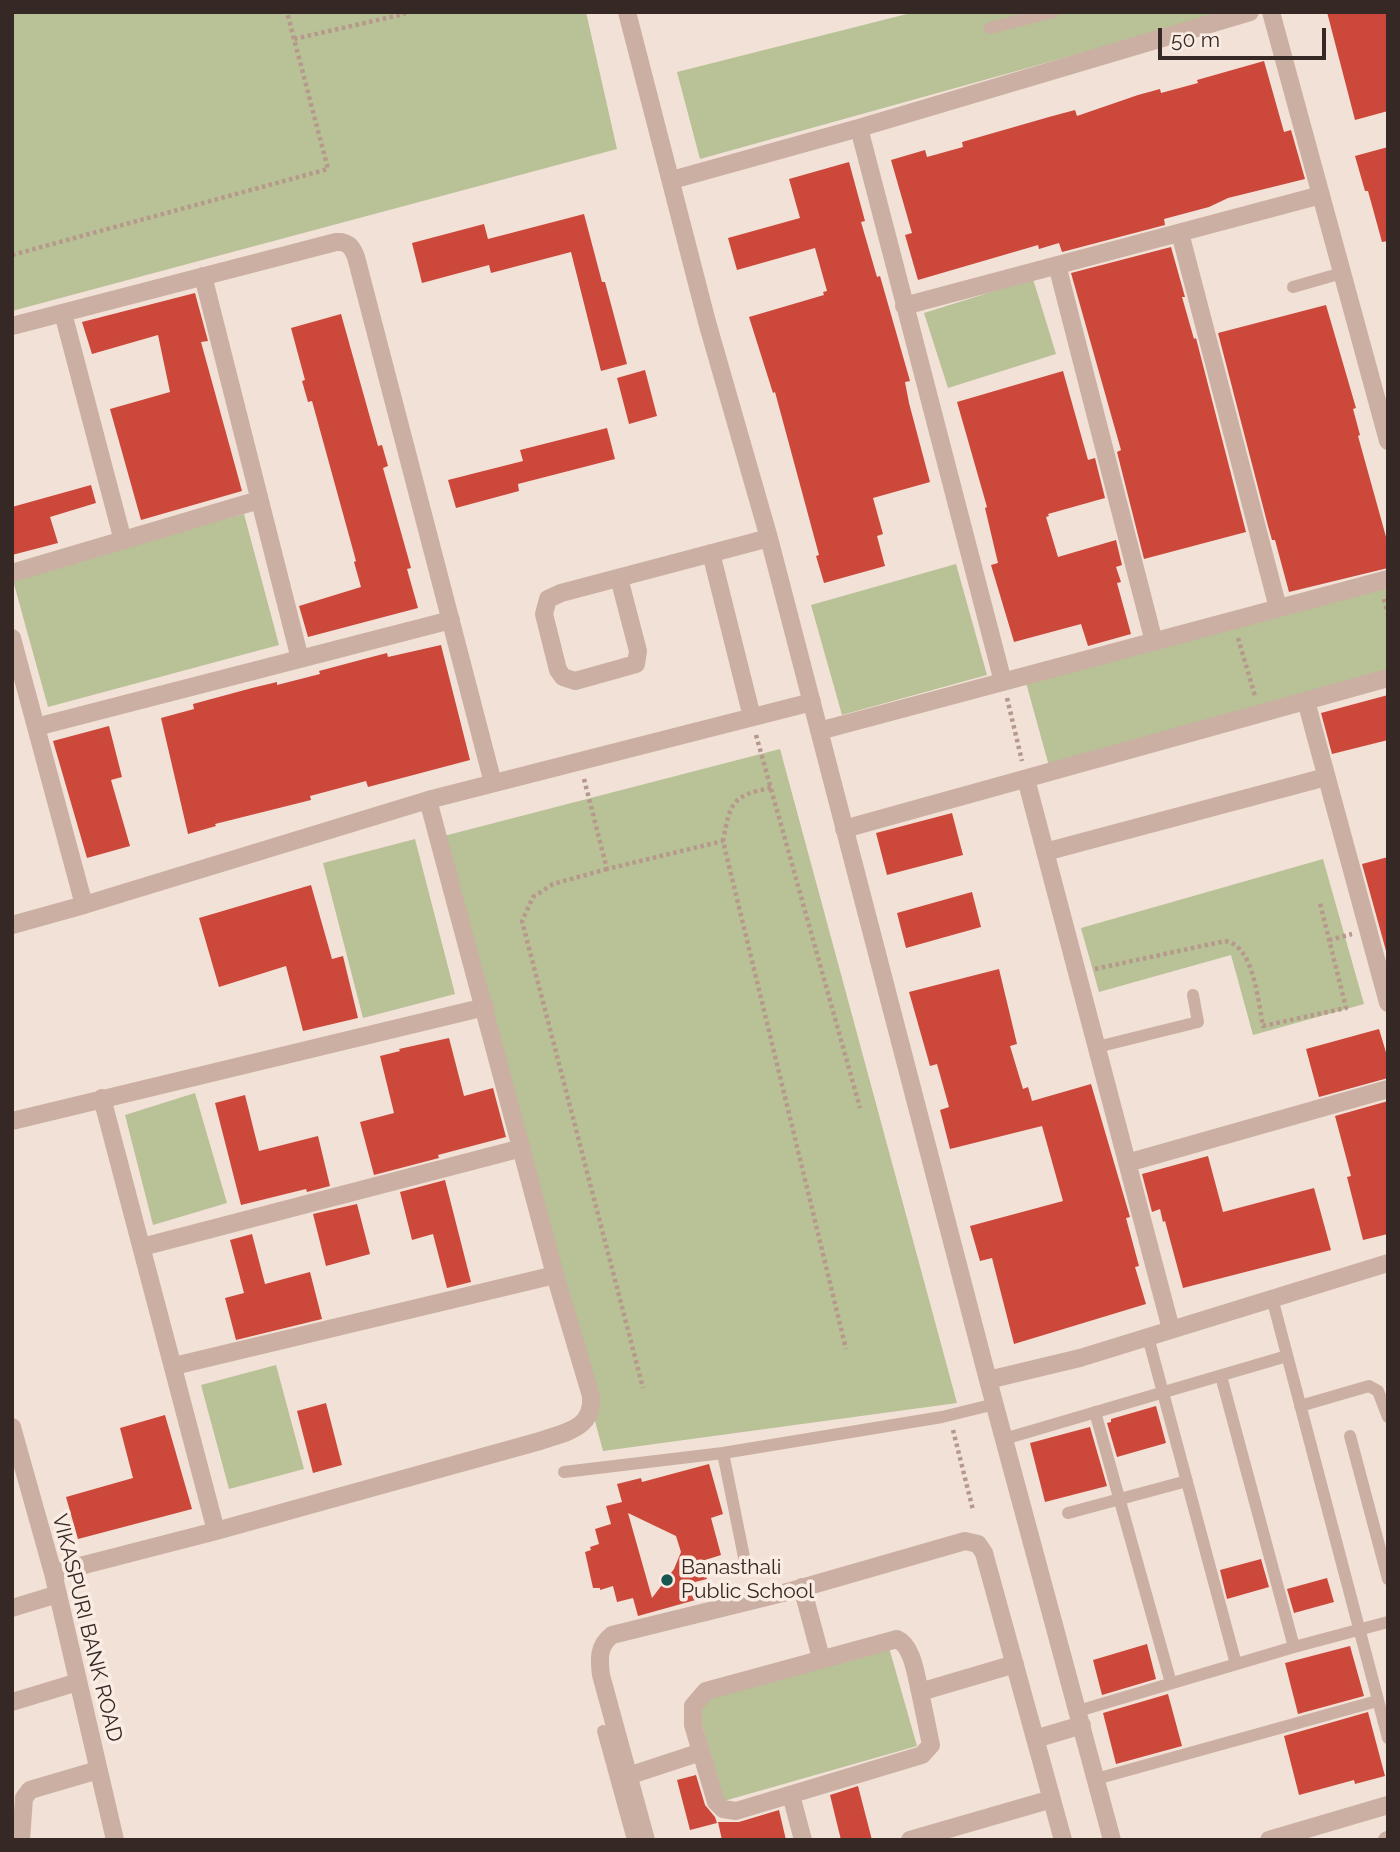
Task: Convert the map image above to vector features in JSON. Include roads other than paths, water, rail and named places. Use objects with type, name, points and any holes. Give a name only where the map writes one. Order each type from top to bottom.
[{"type":"street","points":[[627,12],[707,322],[769,538],[988,1380],[1112,1840]]},
{"type":"street","points":[[672,180],[859,128],[1250,12]]},
{"type":"street","points":[[1271,12],[1388,441]]},
{"type":"street","points":[[859,128],[1003,682]]},
{"type":"street","points":[[904,306],[1321,195]]},
{"type":"street","points":[[1180,233],[1278,608]]},
{"type":"street","points":[[12,326],[336,242],[344,242],[353,250],[493,783]]},
{"type":"street","points":[[1057,265],[1154,642]]},
{"type":"street","points":[[203,276],[300,659]]},
{"type":"street","points":[[63,313],[123,541]]},
{"type":"street","points":[[12,573],[259,500]]},
{"type":"street","points":[[619,578],[638,652],[636,664],[575,681],[563,677],[558,670],[544,614],[548,599],[561,593],[769,538]]},
{"type":"street","points":[[711,553],[751,717]]},
{"type":"street","points":[[819,731],[1278,608],[1385,586]]},
{"type":"street","points":[[36,727],[451,620]]},
{"type":"street","points":[[12,638],[84,905]]},
{"type":"street","points":[[844,829],[1388,678]]},
{"type":"street","points":[[1306,701],[1388,1003]]},
{"type":"street","points":[[12,925],[428,800],[812,702]]},
{"type":"street","points":[[1045,852],[1326,777]]},
{"type":"street","points":[[1026,779],[1171,1329]]},
{"type":"street","points":[[53,1573],[216,1531],[540,1441],[583,1424],[589,1415],[590,1396],[428,800]]},
{"type":"street","points":[[12,1121],[485,1007]]},
{"type":"street","points":[[1127,1163],[1388,1089]]},
{"type":"street","points":[[102,1098],[216,1531]]},
{"type":"street","points":[[142,1247],[522,1148]]},
{"type":"street","points":[[988,1380],[1080,1357],[1388,1263]]},
{"type":"street","points":[[174,1366],[555,1275]]},
{"type":"street","name":"VIKASPURI BANK ROAD","points":[[12,1427],[18,1470],[53,1573],[115,1840]]},
{"type":"street","points":[[646,1840],[601,1675],[599,1657],[603,1642],[612,1635],[802,1587],[965,1541],[978,1544],[984,1553],[1063,1840]]},
{"type":"street","points":[[802,1587],[821,1658]]},
{"type":"street","points":[[12,1608],[58,1594]]},
{"type":"street","points":[[897,1639],[904,1642],[908,1651],[920,1692],[931,1745],[927,1752],[736,1811],[723,1809],[716,1802],[693,1726],[693,1706],[706,1691],[897,1639]]},
{"type":"street","points":[[920,1692],[1015,1664]]},
{"type":"street","points":[[12,1702],[78,1682]]},
{"type":"street","points":[[1035,1739],[1080,1718]]},
{"type":"street","points":[[628,1776],[701,1752]]},
{"type":"street","points":[[21,1840],[19,1832],[24,1798],[30,1790],[98,1770]]},
{"type":"street","points":[[791,1795],[803,1840]]},
{"type":"street","points":[[910,1840],[1052,1799]]},
{"type":"street","points":[[1269,1840],[1388,1805]]},
{"type":"lane","points":[[990,29],[1053,12]]},
{"type":"lane","points":[[1293,287],[1342,273]]},
{"type":"lane","points":[[1097,1047],[1198,1022],[1193,995]]},
{"type":"lane","points":[[1272,1298],[1388,1738]]},
{"type":"lane","points":[[1148,1337],[1236,1664]]},
{"type":"lane","points":[[1004,1439],[1287,1356]]},
{"type":"lane","points":[[1221,1376],[1294,1647]]},
{"type":"lane","points":[[1300,1406],[1369,1386],[1378,1391],[1388,1416]]},
{"type":"lane","points":[[564,1472],[723,1453],[949,1416],[995,1404]]},
{"type":"lane","points":[[1096,1412],[1171,1683]]},
{"type":"lane","points":[[1350,1436],[1388,1579]]},
{"type":"lane","points":[[723,1453],[746,1567]]},
{"type":"lane","points":[[1068,1513],[1187,1480]]},
{"type":"lane","points":[[1080,1718],[1171,1683],[1388,1622]]},
{"type":"lane","points":[[1096,1779],[1377,1701]]},
{"type":"lane","points":[[603,1731],[633,1840]]},
{"type":"place","name":"Banasthali Public School","points":[[667,1580]]}]
